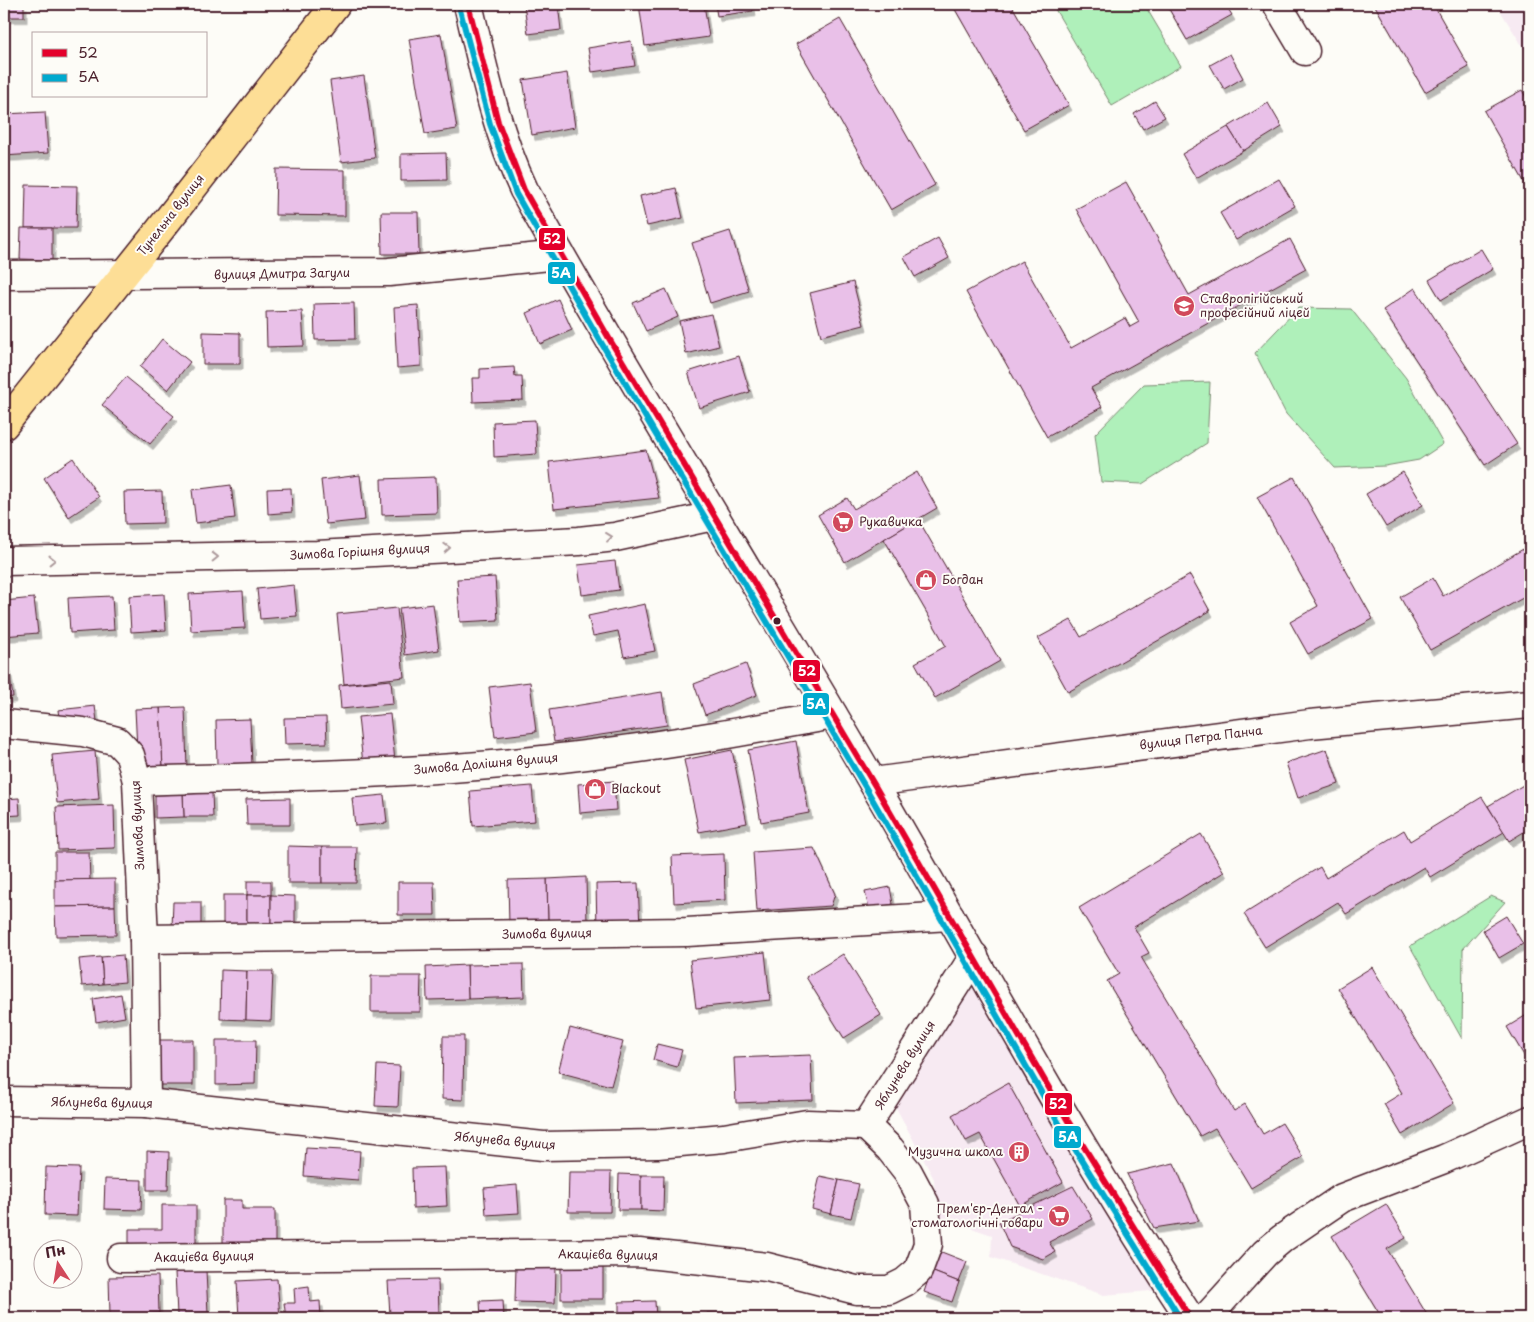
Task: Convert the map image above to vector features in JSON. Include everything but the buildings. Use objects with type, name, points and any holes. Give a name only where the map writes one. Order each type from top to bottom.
[{"type":"main road","name":"Тунельна вулиця","points":[[4,424],[336,4]]},
{"type":"street","points":[[468,4],[496,119],[509,159],[560,255],[713,516],[873,782],[1140,1243],[1190,1318]]},
{"type":"street","points":[[1277,4],[1305,51]]},
{"type":"street","name":"вулиця Дмитра Загули","points":[[4,275],[389,272],[560,255]]},
{"type":"street","name":"Зимова Горішня вулиця","points":[[4,561],[317,555],[579,541],[615,537],[713,516]]},
{"type":"street","name":"вулиця Петра Панча","points":[[873,782],[1310,724],[1530,704]]},
{"type":"street","name":"Зимова Долішня вулиця","points":[[137,781],[345,774],[529,761],[698,740],[833,715]]},
{"type":"street","name":"Зимова вулиця","points":[[4,724],[82,732],[117,741],[130,755],[137,781],[144,939],[146,1103]]},
{"type":"street","name":"Зимова вулиця","points":[[144,939],[687,932],[950,916]]},
{"type":"street","name":"Яблунева вулиця","points":[[4,1101],[146,1103],[543,1146],[658,1144],[724,1138],[807,1124],[866,1126],[974,956]]},
{"type":"street","points":[[1206,1318],[1265,1253],[1283,1238],[1342,1198],[1491,1139],[1530,1120]]},
{"type":"street","name":"Акацієва вулиця","points":[[122,1258],[639,1253],[767,1267],[856,1290],[889,1290],[905,1282],[918,1271],[928,1244],[925,1204],[908,1172],[890,1149],[866,1126]]},
{"type":"shaded area","points":[[1496,4],[1530,4],[1530,58]]},
{"type":"shaded area","points":[[975,977],[1162,1290],[1104,1295],[991,1257],[992,1235],[936,1216],[934,1179],[893,1102]]},
{"type":"green space","points":[[1052,4],[1144,4],[1181,66],[1112,106]]},
{"type":"green space","points":[[1298,308],[1351,309],[1406,378],[1443,444],[1419,460],[1385,466],[1335,468],[1286,414],[1255,353]]},
{"type":"green space","points":[[1210,382],[1207,443],[1142,484],[1101,482],[1095,434],[1144,384]]},
{"type":"green space","points":[[1491,896],[1505,902],[1463,949],[1462,1039],[1410,946]]},
{"type":"transit line","name":"52","points":[[468,4],[498,122],[524,190],[610,340],[875,786],[1068,1121],[1190,1318]]},
{"type":"transit line","name":"5А","points":[[459,6],[490,124],[516,194],[602,344],[867,790],[1060,1125],[1180,1318]]},
{"type":"place","name":"Ставропігійський професійний ліцей","points":[[1184,306]]},
{"type":"place","name":"Рукавичка","points":[[843,522]]},
{"type":"place","name":"Богдан","points":[[926,580]]},
{"type":"place","name":"Blackout","points":[[595,789]]},
{"type":"place","name":"Музична школа","points":[[1019,1152]]},
{"type":"place","name":"Прем'єр-Дентал - стоматологічні товари","points":[[1059,1216]]}]
